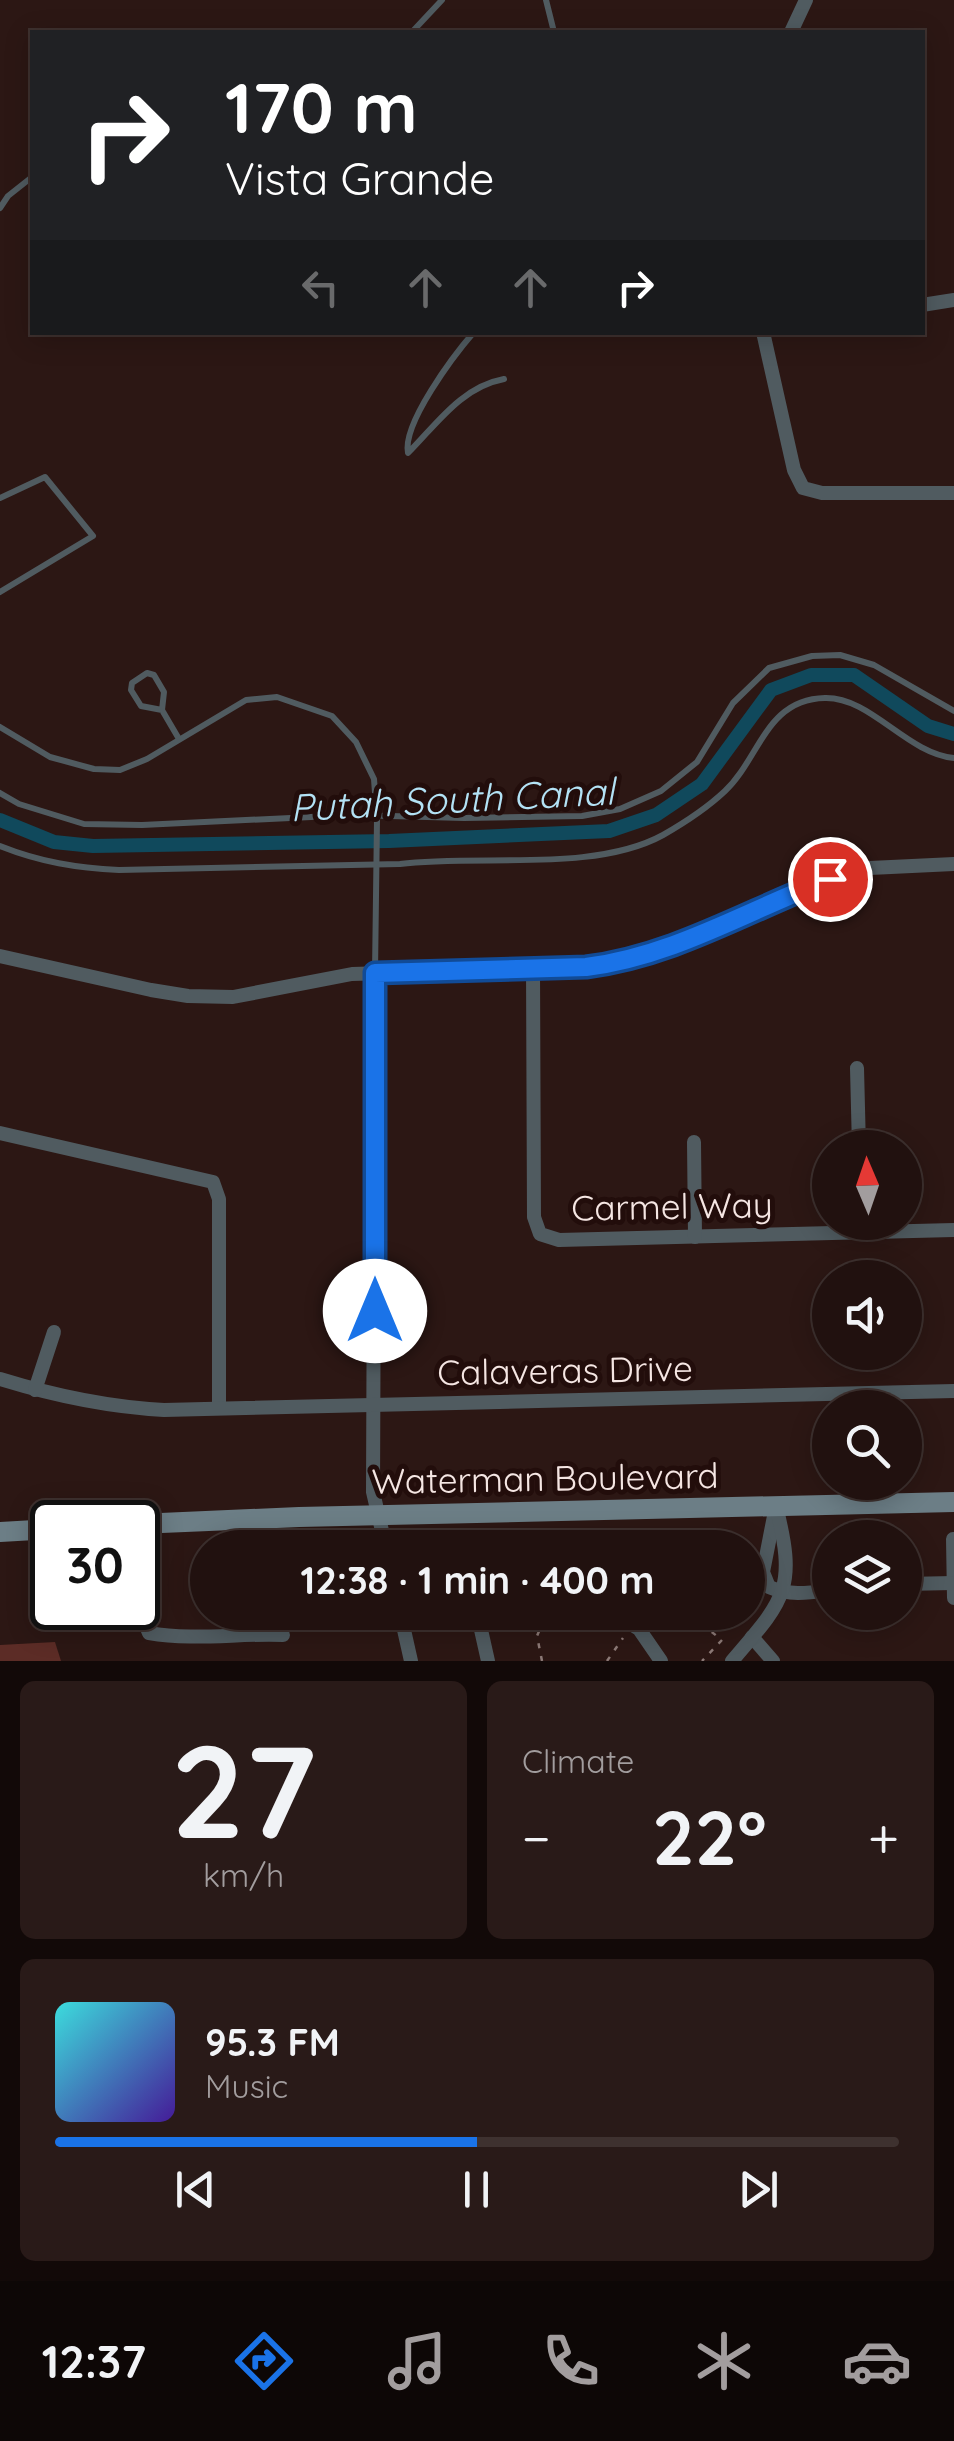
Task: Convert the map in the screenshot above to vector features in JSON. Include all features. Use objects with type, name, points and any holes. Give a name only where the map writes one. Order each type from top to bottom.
[{"type":"main road","name":"Waterman Boulevard","points":[[160,1523],[378,1514],[954,1502]]},
{"type":"main road","points":[[0,1532],[30,1530]]},
{"type":"street","points":[[792,30],[806,0]]},
{"type":"street","points":[[925,305],[954,300]]},
{"type":"street","points":[[765,335],[794,470],[802,488],[822,492],[954,492]]},
{"type":"street","points":[[0,956],[188,996],[233,997],[332,976],[586,967],[658,953],[793,893],[870,868],[954,864]]},
{"type":"street","name":"Carmel Way","points":[[533,968],[534,1217],[540,1234],[559,1240],[812,1230]]},
{"type":"street","points":[[375,973],[374,1492],[382,1530]]},
{"type":"street","points":[[857,1068],[859,1130]]},
{"type":"street","points":[[0,1134],[213,1182],[219,1198],[219,1408]]},
{"type":"street","points":[[694,1142],[695,1237]]},
{"type":"street","name":"Carmel Way","points":[[922,1229],[954,1230]]},
{"type":"street","points":[[35,1390],[54,1332]]},
{"type":"street","name":"Calaveras Drive","points":[[0,1380],[123,1408],[954,1391]]},
{"type":"street","points":[[776,1506],[763,1572],[769,1587],[782,1593],[812,1592]]},
{"type":"street","points":[[732,1661],[774,1610],[788,1581],[776,1506]]},
{"type":"street","points":[[953,1538],[954,1598]]},
{"type":"street","points":[[922,1584],[954,1583]]},
{"type":"street","points":[[148,1630],[171,1637],[283,1634]]},
{"type":"street","points":[[404,1630],[411,1661]]},
{"type":"street","points":[[481,1630],[488,1661]]},
{"type":"street","points":[[641,1630],[661,1661]]},
{"type":"street","points":[[752,1637],[774,1661]]},
{"type":"lane","points":[[414,30],[442,0]]},
{"type":"lane","points":[[546,0],[554,30]]},
{"type":"lane","points":[[0,208],[30,179]]},
{"type":"lane","points":[[472,335],[440,374],[407,439],[408,454],[451,407],[472,391],[504,379]]},
{"type":"lane","points":[[0,498],[46,477],[93,536],[0,592]]},
{"type":"lane","points":[[0,793],[19,804],[84,824],[582,816],[620,809],[661,790],[698,762],[733,703],[770,668],[812,656],[840,654],[874,666],[954,711]]},
{"type":"lane","points":[[162,710],[141,706],[131,690],[132,683],[147,673],[154,675],[164,692],[162,710],[180,740]]},
{"type":"lane","points":[[0,728],[50,756],[94,770],[120,770],[246,700],[277,697],[332,716],[356,742],[374,778],[375,973]]},
{"type":"lane","points":[[0,846],[51,862],[119,870],[579,857],[617,852],[658,837],[692,817],[727,790],[773,719],[798,703],[826,698],[847,702],[919,747],[954,758]]},
{"type":"path","points":[[539,1630],[542,1661]]},
{"type":"path","points":[[702,1661],[722,1640],[709,1630]]},
{"type":"shaded area","points":[[55,1642],[61,1661],[0,1661],[0,1645]]},
{"type":"waterway","name":"Putah South Canal","points":[[0,820],[54,842],[93,846],[389,841],[609,831],[656,815],[702,784],[771,690],[811,675],[854,675],[928,726],[954,734]]},
{"type":"route","points":[[375,1311],[375,973],[617,963],[691,941],[830,879]]}]
